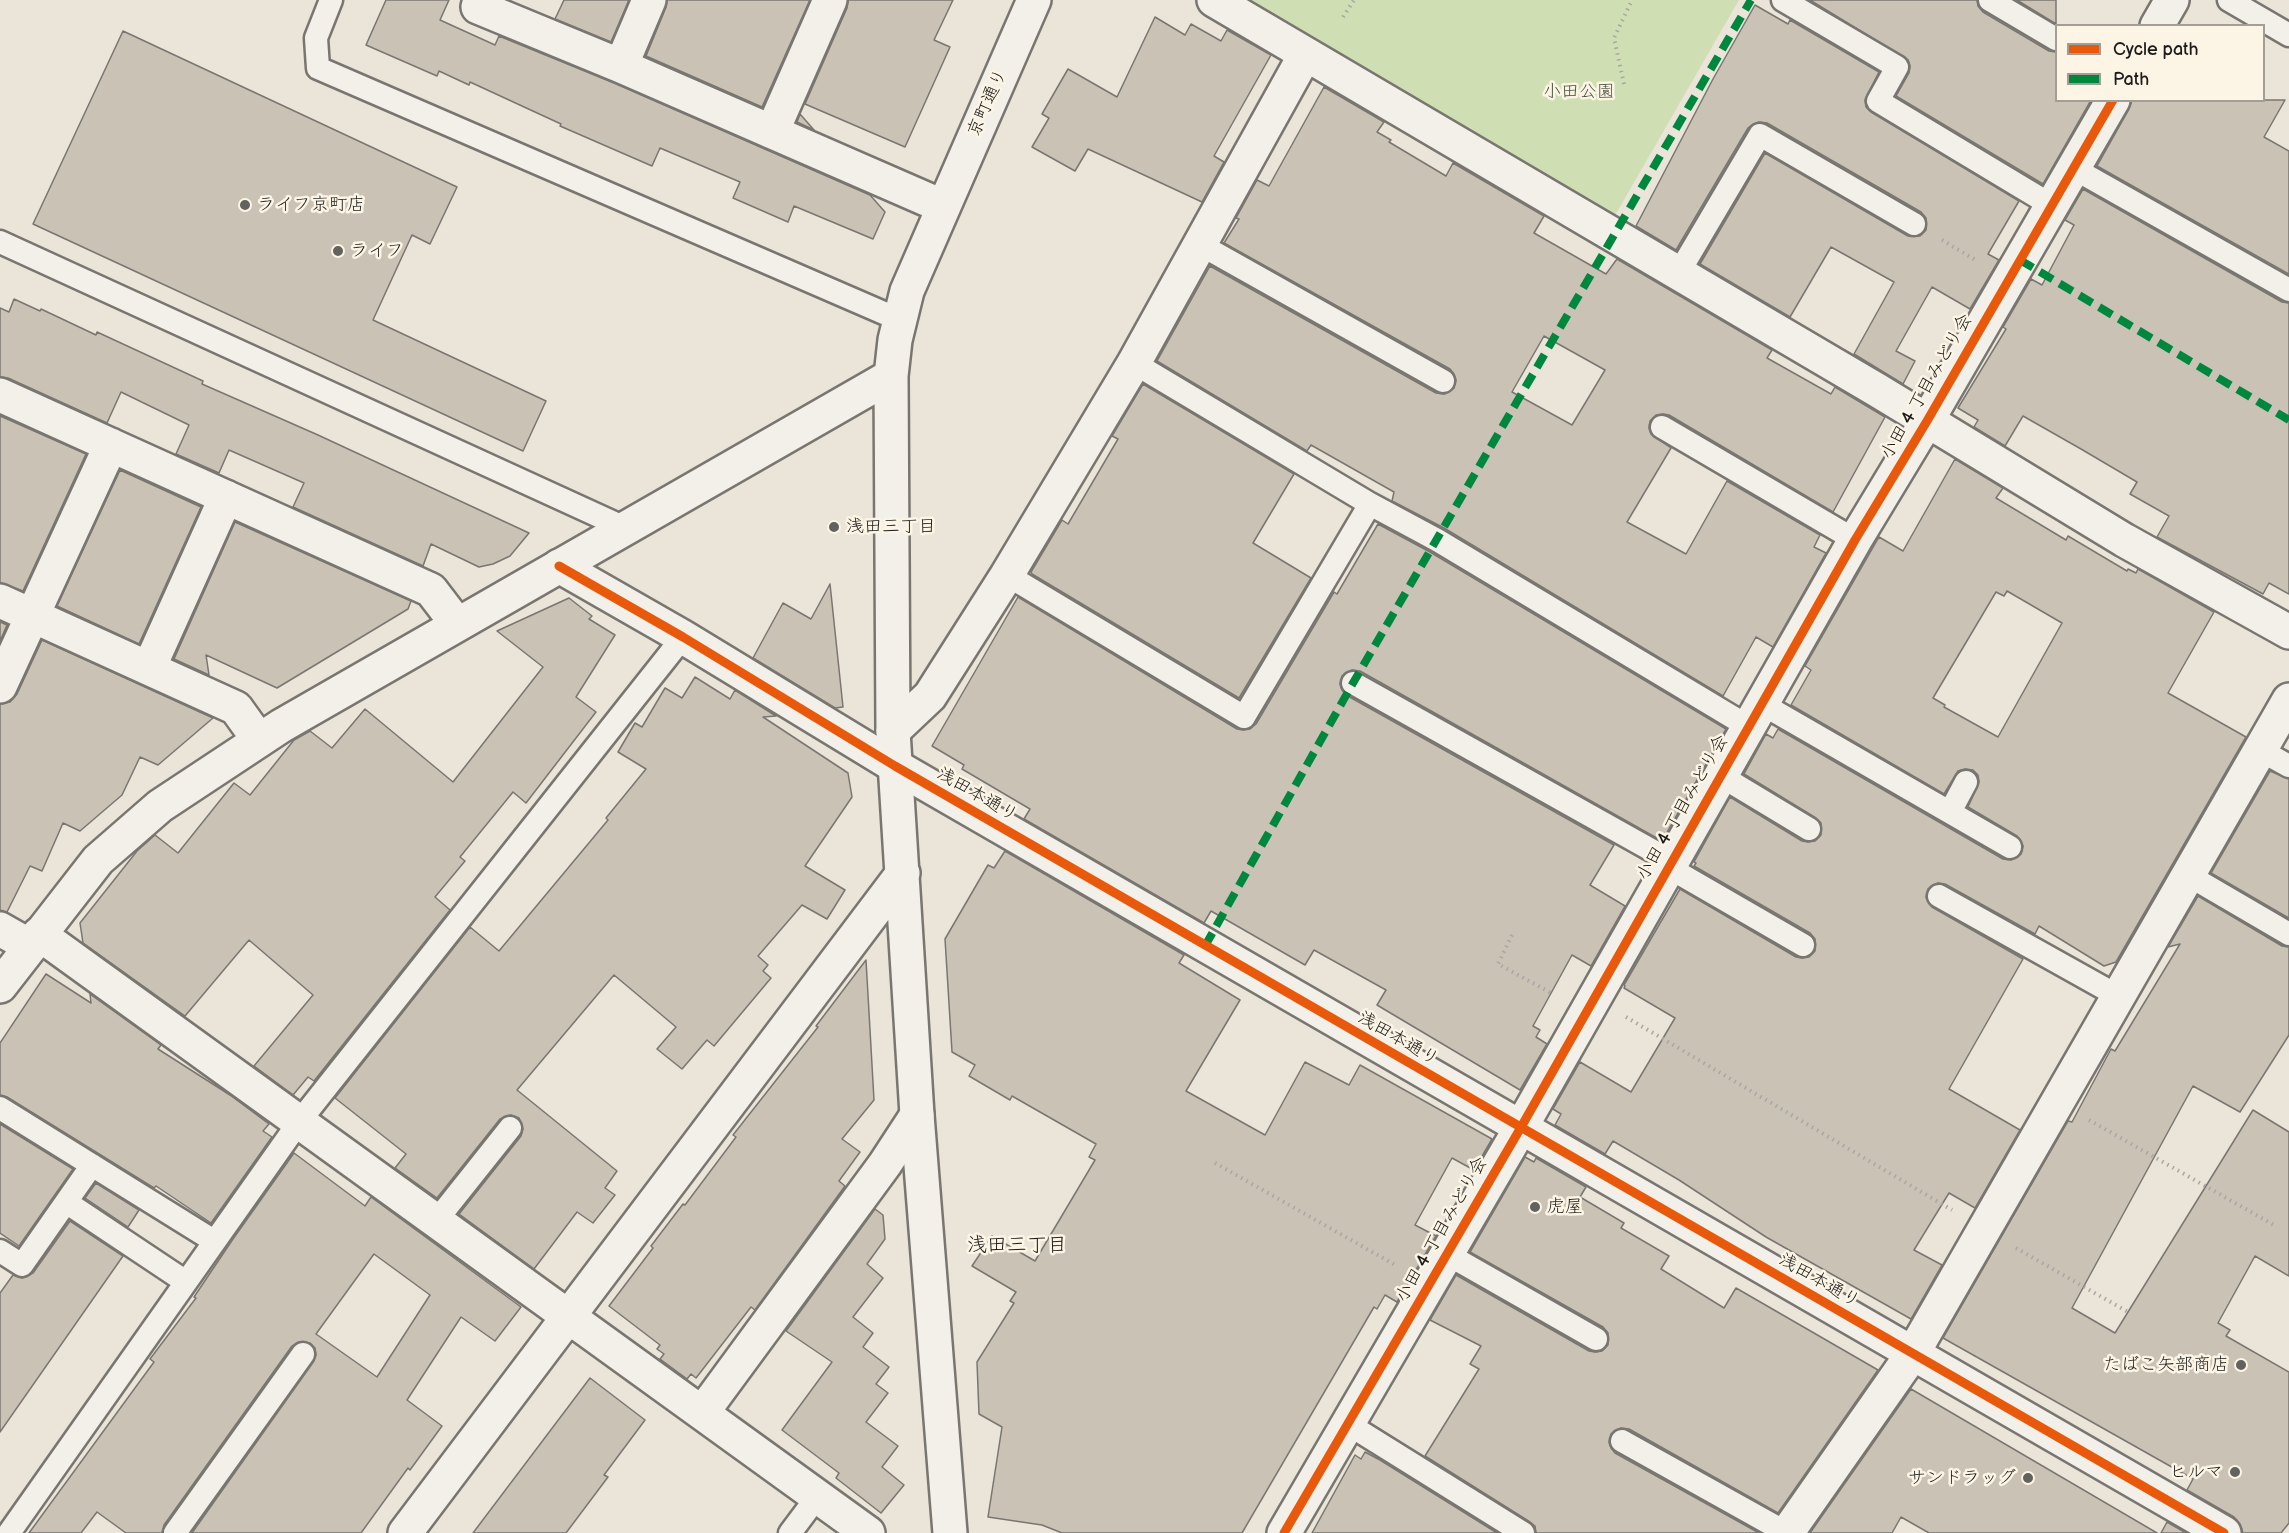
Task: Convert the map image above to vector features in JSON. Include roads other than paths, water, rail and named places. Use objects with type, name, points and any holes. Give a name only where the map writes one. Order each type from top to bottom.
[{"type":"street","points":[[480,0],[478,7],[621,66],[942,206]]},
{"type":"street","points":[[621,66],[649,0]]},
{"type":"street","points":[[772,132],[830,0]]},
{"type":"street","name":"京町通り","points":[[950,1533],[917,1115],[892,731],[891,376],[895,340],[907,291],[942,206],[1034,0]]},
{"type":"street","points":[[1214,0],[1927,421],[2124,540],[2289,632]]},
{"type":"street","points":[[2158,24],[2172,0]]},
{"type":"street","points":[[892,731],[930,696],[1007,575],[1134,363],[1305,55]]},
{"type":"street","name":"小田 4 丁目みどり会","points":[[1295,1529],[1348,1424],[1520,1129],[1855,540],[1927,421],[2112,102]]},
{"type":"street","points":[[0,986],[98,860],[160,806],[259,740],[891,376]]},
{"type":"street","points":[[0,394],[431,590],[457,624]]},
{"type":"street","points":[[0,686],[111,445]]},
{"type":"street","points":[[149,668],[226,497]]},
{"type":"street","name":"浅田本通り","points":[[559,566],[683,637],[895,766],[1520,1129],[2224,1533]]},
{"type":"street","points":[[0,601],[236,708],[259,740]]},
{"type":"street","points":[[1787,1533],[1913,1353],[2289,700]]},
{"type":"street","points":[[405,1533],[903,873]]},
{"type":"street","points":[[0,928],[35,940],[299,1122],[868,1533]]},
{"type":"street","points":[[702,1413],[885,1164],[917,1115]]},
{"type":"lane","points":[[331,0],[316,38],[318,68],[900,320]]},
{"type":"lane","points":[[1783,0],[1897,67],[1878,101],[2051,205]]},
{"type":"lane","points":[[1990,0],[2055,38]]},
{"type":"lane","points":[[2229,0],[2289,35]]},
{"type":"lane","points":[[1678,274],[1761,135],[1914,224]]},
{"type":"lane","points":[[2073,168],[2289,290]]},
{"type":"lane","points":[[0,242],[625,528]]},
{"type":"lane","points":[[1201,245],[1443,381]]},
{"type":"lane","points":[[1134,363],[1370,504],[1755,715],[1950,812],[2010,846]]},
{"type":"lane","points":[[1662,427],[1855,540]]},
{"type":"lane","points":[[1007,575],[1244,717],[1370,504]]},
{"type":"lane","points":[[9,1533],[299,1122],[683,637]]},
{"type":"lane","points":[[1353,683],[1669,864],[1803,945]]},
{"type":"lane","points":[[2260,750],[2289,766]]},
{"type":"lane","points":[[1720,776],[1809,829]]},
{"type":"lane","points":[[1950,812],[1966,782]]},
{"type":"lane","points":[[2188,875],[2289,934]]},
{"type":"lane","points":[[1939,896],[2118,996]]},
{"type":"lane","points":[[0,1108],[214,1240]]},
{"type":"lane","points":[[436,1221],[510,1128]]},
{"type":"lane","points":[[0,1251],[22,1265],[92,1164]]},
{"type":"lane","points":[[66,1202],[186,1282]]},
{"type":"lane","points":[[1447,1254],[1596,1339]]},
{"type":"lane","points":[[175,1533],[303,1354]]},
{"type":"lane","points":[[1348,1424],[1523,1533]]},
{"type":"lane","points":[[1622,1441],[1787,1533]]},
{"type":"lane","points":[[790,1533],[817,1497]]},
{"type":"place","name":"ライフ京町店","points":[[245,205]]},
{"type":"place","name":"ライフ","points":[[338,251]]},
{"type":"place","name":"浅田三丁目","points":[[834,527]]},
{"type":"place","name":"虎屋","points":[[1535,1207]]},
{"type":"place","name":"たばこ矢部商店","points":[[2241,1365]]},
{"type":"place","name":"ヒルマ","points":[[2235,1472]]},
{"type":"place","name":"サンドラッグ","points":[[2028,1478]]},
{"type":"district","name":"浅田三丁目","points":[[1017,1246]]},
{"type":"park label","name":"小田公園","points":[[1579,92]]}]
